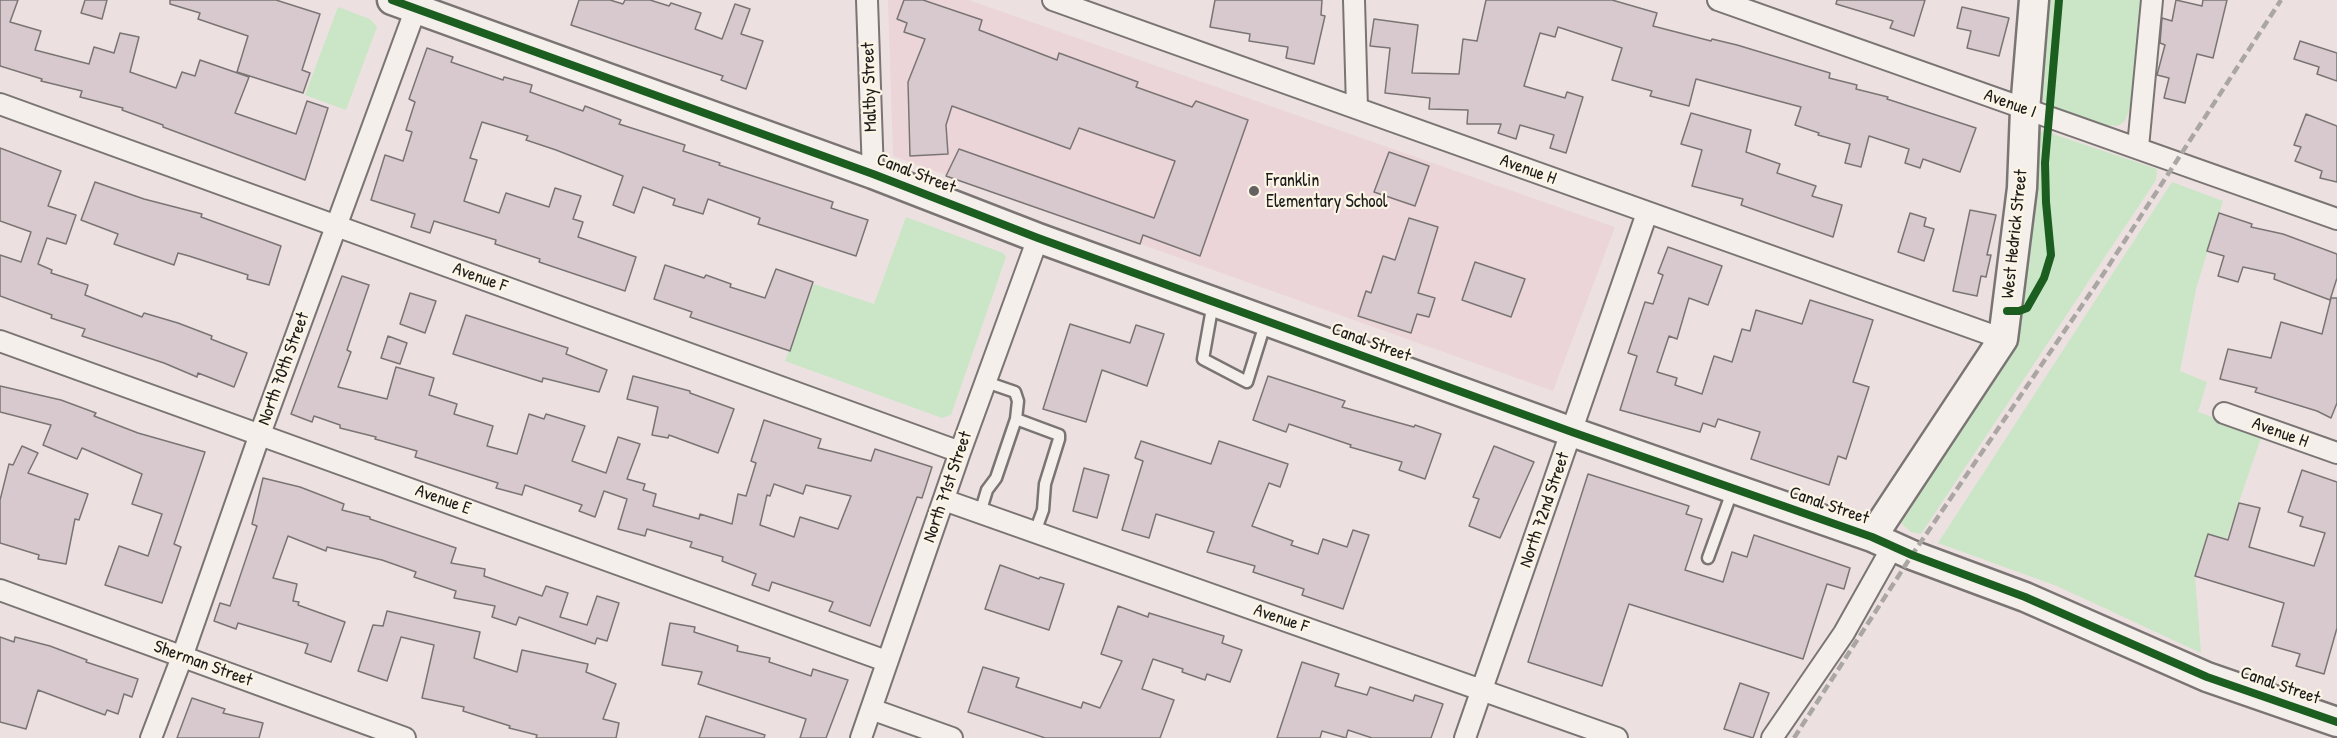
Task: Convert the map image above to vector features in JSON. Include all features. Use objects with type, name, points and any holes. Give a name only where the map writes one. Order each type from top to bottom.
[{"type":"street","name":"Maltby Street","points":[[867,0],[873,174]]},
{"type":"street","name":"Avenue H","points":[[1053,0],[1096,8],[1357,108],[2003,339]]},
{"type":"street","points":[[1354,0],[1357,108]]},
{"type":"street","name":"Avenue I","points":[[1718,0],[2337,219]]},
{"type":"street","name":"West Hedrick Street","points":[[1772,738],[1844,633],[1883,542],[2003,339],[2022,188],[2025,110],[2034,0]]},
{"type":"street","points":[[2138,147],[2152,0]]},
{"type":"street","name":"Canal Street","points":[[409,3],[1266,321],[1883,542],[2025,597],[2206,677],[2337,722]]},
{"type":"street","name":"North 70th Street","points":[[151,738],[183,657],[260,434],[337,227],[409,3]]},
{"type":"street","name":"Avenue F","points":[[0,104],[960,452]]},
{"type":"street","name":"North 72nd Street","points":[[1466,738],[1647,213]]},
{"type":"street","name":"North 71st Street","points":[[861,738],[886,661],[1038,237]]},
{"type":"street","name":"Avenue E","points":[[0,341],[886,661]]},
{"type":"street","name":"Avenue H","points":[[2224,413],[2337,453]]},
{"type":"street","name":"Avenue F","points":[[944,500],[1617,738]]},
{"type":"street","name":"Sherman Street","points":[[0,590],[405,738]]},
{"type":"street","points":[[871,710],[952,738]]},
{"type":"lane","points":[[1213,301],[1203,359],[1247,382],[1266,321]]},
{"type":"lane","points":[[980,513],[987,490],[996,478],[1016,419],[1018,401],[1015,392],[986,382]]},
{"type":"lane","points":[[1016,419],[1059,435],[1044,484],[1043,510],[1035,532]]},
{"type":"lane","points":[[1708,558],[1733,488]]},
{"type":"shaded area","name":"Franklin Elementary School","points":[[888,0],[969,0],[1615,227],[1553,391],[893,156]]},
{"type":"green space","points":[[2042,0],[2142,0],[2130,108],[2125,121],[2118,126],[2105,125],[2053,107],[2038,97]]},
{"type":"green space","points":[[338,7],[370,19],[377,27],[346,110],[305,95]]},
{"type":"green space","points":[[2044,131],[2157,169],[2156,180],[1921,534],[1911,532],[1897,515],[1995,364],[2033,135]]},
{"type":"green space","points":[[2172,182],[2223,201],[2196,289],[2180,371],[2207,382],[2198,412],[2262,435],[2226,540],[2208,535],[2195,576],[2201,653],[2057,586],[1938,543]]},
{"type":"green space","points":[[906,217],[1003,253],[1006,257],[951,415],[942,418],[785,361],[814,284],[874,304]]},
{"type":"building","points":[[0,0],[18,0],[10,22],[41,31],[35,50],[89,64],[94,47],[114,53],[120,33],[139,37],[130,72],[176,88],[182,72],[195,76],[200,60],[249,77],[235,113],[296,134],[307,101],[328,108],[305,180],[163,127],[163,125],[122,110],[123,108],[80,97],[82,91],[41,81],[42,79],[0,66]]},
{"type":"building","points":[[85,0],[107,0],[102,19],[81,13]]},
{"type":"building","points":[[170,0],[276,0],[320,14],[302,70],[310,73],[303,93],[237,72],[248,36],[198,19],[200,13],[170,4]]},
{"type":"building","points":[[579,0],[610,0],[623,4],[625,0],[650,0],[669,6],[671,3],[701,13],[695,29],[722,39],[735,4],[750,9],[741,34],[763,41],[746,89],[721,80],[723,76],[571,25]]},
{"type":"building","points":[[904,0],[923,0],[982,20],[979,30],[1057,60],[1059,53],[1138,82],[1136,87],[1192,107],[1196,101],[1248,120],[1200,256],[1143,235],[1140,244],[946,176],[959,149],[1154,218],[1175,161],[1079,128],[1070,149],[952,106],[946,125],[948,154],[910,156],[908,82],[925,39],[904,32],[907,23],[897,19]]},
{"type":"building","points":[[1215,0],[1322,0],[1321,15],[1325,16],[1314,64],[1286,58],[1288,47],[1249,41],[1250,34],[1210,27]]},
{"type":"building","points":[[1486,0],[1612,0],[1657,13],[1653,26],[1711,41],[1712,39],[1737,45],[1830,73],[1829,78],[1857,85],[1856,89],[1888,97],[1887,99],[1976,128],[1960,172],[1923,159],[1920,168],[1905,163],[1909,149],[1869,136],[1861,167],[1845,163],[1850,144],[1818,135],[1819,133],[1795,125],[1801,107],[1696,79],[1689,106],[1650,96],[1652,91],[1612,80],[1622,48],[1558,27],[1555,37],[1540,33],[1524,86],[1565,98],[1567,92],[1583,97],[1566,153],[1550,148],[1554,135],[1520,125],[1516,139],[1498,133],[1501,124],[1467,124],[1468,110],[1429,109],[1430,98],[1385,93],[1390,48],[1370,46],[1374,19],[1418,25],[1412,73],[1459,74],[1463,39],[1477,41]]},
{"type":"building","points":[[1837,0],[1925,0],[1914,36],[1890,28],[1893,21],[1836,4]]},
{"type":"building","points":[[2176,0],[2202,6],[2203,0],[2227,0],[2213,58],[2197,54],[2185,103],[2164,98],[2169,78],[2157,75],[2165,45],[2160,43],[2162,18],[2172,21]]},
{"type":"building","points":[[1962,7],[2009,18],[1999,56],[1967,48],[1971,31],[1957,28]]},
{"type":"building","points":[[2300,41],[2337,53],[2337,81],[2317,74],[2319,67],[2294,59]]},
{"type":"building","points":[[427,48],[453,57],[451,62],[503,80],[504,77],[532,85],[530,92],[583,111],[585,106],[621,120],[619,124],[685,145],[683,151],[720,163],[719,165],[833,202],[831,208],[868,220],[856,256],[758,224],[760,218],[708,199],[703,214],[673,205],[675,199],[643,187],[634,213],[613,205],[623,176],[526,140],[528,136],[482,122],[470,158],[477,160],[464,201],[499,213],[506,193],[549,207],[555,188],[581,196],[573,219],[583,222],[578,237],[636,257],[625,291],[539,262],[540,259],[495,244],[496,240],[434,221],[430,233],[411,227],[415,214],[371,200],[385,155],[403,161],[412,132],[406,130],[415,102],[409,99]]},
{"type":"building","points":[[1691,113],[1751,130],[1746,152],[1780,164],[1777,173],[1816,186],[1812,196],[1842,205],[1833,237],[1741,205],[1743,199],[1692,186],[1702,150],[1681,144]]},
{"type":"building","points":[[2306,114],[2337,126],[2337,182],[2320,178],[2322,171],[2295,161],[2301,147],[2294,145]]},
{"type":"building","points":[[0,148],[61,171],[48,206],[76,215],[66,244],[47,238],[38,264],[52,270],[51,273],[88,285],[85,295],[142,317],[144,313],[178,323],[247,353],[234,387],[198,373],[197,377],[164,363],[82,336],[85,329],[51,318],[52,315],[0,296],[0,255],[21,262],[31,232],[0,221]]},
{"type":"building","points":[[1389,152],[1429,166],[1415,206],[1374,192]]},
{"type":"building","points":[[95,182],[144,199],[202,214],[201,217],[281,246],[269,285],[247,279],[248,275],[178,253],[174,265],[114,244],[118,234],[81,220]]},
{"type":"building","points":[[1970,210],[1996,215],[1987,255],[1991,255],[1986,277],[1981,276],[1977,296],[1953,291]]},
{"type":"building","points":[[1910,213],[1926,218],[1924,226],[1934,229],[1924,261],[1898,252]]},
{"type":"building","points":[[2219,213],[2252,224],[2251,227],[2283,234],[2337,254],[2337,278],[2330,300],[2274,279],[2275,274],[2243,267],[2238,282],[2218,276],[2224,256],[2207,251]]},
{"type":"building","points":[[1409,218],[1438,227],[1418,293],[1435,298],[1429,317],[1417,314],[1411,333],[1358,316],[1366,291],[1371,293],[1383,256],[1395,260]]},
{"type":"building","points":[[1668,247],[1722,266],[1708,305],[1689,298],[1677,339],[1669,336],[1657,372],[1677,378],[1675,385],[1702,394],[1714,356],[1732,362],[1742,329],[1750,331],[1756,310],[1802,324],[1810,300],[1873,320],[1853,382],[1869,387],[1846,459],[1838,456],[1829,485],[1751,459],[1760,432],[1718,419],[1715,427],[1703,423],[1700,432],[1620,410],[1637,356],[1628,353],[1645,302],[1653,304],[1663,275],[1658,273]]},
{"type":"building","points":[[1475,262],[1525,279],[1511,317],[1462,300]]},
{"type":"building","points":[[665,265],[704,278],[706,275],[731,284],[730,287],[765,298],[776,269],[813,282],[790,351],[690,317],[692,312],[654,299]]},
{"type":"building","points":[[342,276],[369,285],[347,350],[351,352],[338,387],[387,399],[396,367],[434,378],[429,395],[457,404],[454,414],[493,426],[487,446],[517,454],[529,414],[544,419],[546,414],[585,426],[572,461],[606,473],[618,437],[640,444],[627,479],[645,484],[643,490],[656,494],[653,506],[699,519],[700,514],[732,524],[738,494],[746,496],[756,463],[751,461],[764,420],[821,439],[818,448],[871,461],[875,449],[932,467],[922,498],[917,497],[870,626],[829,611],[833,602],[772,582],[769,591],[752,585],[756,574],[722,561],[723,557],[690,547],[692,542],[647,529],[645,536],[618,529],[627,499],[604,491],[595,517],[579,511],[582,505],[525,485],[522,495],[496,488],[498,483],[415,457],[417,451],[340,428],[340,425],[314,416],[312,422],[291,414]],"holes":[[[774,484],[803,494],[806,485],[851,496],[838,529],[800,517],[794,537],[760,525],[767,495],[770,496]]]},
{"type":"building","points":[[410,293],[436,301],[425,333],[400,324]]},
{"type":"building","points":[[2331,298],[2337,298],[2337,403],[2331,418],[2317,411],[2255,392],[2257,388],[2220,379],[2228,349],[2271,358],[2281,322],[2322,334]]},
{"type":"building","points":[[466,315],[568,348],[566,354],[607,370],[599,392],[543,378],[542,382],[453,354]]},
{"type":"building","points":[[1070,324],[1130,343],[1136,325],[1164,334],[1147,386],[1102,370],[1086,422],[1043,409]]},
{"type":"building","points":[[388,336],[407,343],[400,364],[381,358]]},
{"type":"building","points":[[633,376],[690,391],[690,393],[734,409],[718,453],[669,435],[668,438],[652,435],[658,407],[627,399]]},
{"type":"building","points":[[1268,376],[1345,401],[1342,407],[1414,427],[1415,425],[1441,434],[1425,479],[1399,470],[1402,462],[1350,447],[1351,445],[1289,424],[1286,432],[1253,420]]},
{"type":"building","points":[[0,386],[61,400],[96,413],[94,416],[138,433],[205,452],[174,544],[181,547],[162,603],[105,585],[119,546],[148,556],[162,514],[132,504],[142,474],[82,448],[77,459],[43,445],[51,425],[0,412]]},
{"type":"building","points":[[1141,441],[1211,464],[1219,441],[1288,464],[1280,487],[1269,483],[1252,526],[1293,541],[1291,545],[1318,554],[1323,539],[1347,547],[1353,530],[1369,535],[1343,609],[1302,595],[1304,589],[1253,572],[1255,566],[1207,552],[1214,532],[1156,514],[1149,538],[1122,530],[1143,461],[1135,458]]},
{"type":"building","points":[[22,446],[38,453],[28,473],[88,494],[79,520],[75,519],[66,564],[38,559],[39,555],[0,543],[0,500],[9,464],[13,465]]},
{"type":"building","points":[[1494,446],[1534,462],[1500,538],[1469,526],[1479,499],[1473,497]]},
{"type":"building","points":[[1084,468],[1109,475],[1097,518],[1073,511]]},
{"type":"building","points":[[2302,470],[2337,482],[2337,628],[2324,674],[2296,666],[2300,654],[2272,646],[2284,603],[2195,576],[2208,534],[2228,540],[2239,503],[2260,508],[2249,547],[2314,566],[2325,533],[2300,526],[2303,517],[2288,512]]},
{"type":"building","points":[[1588,474],[1689,506],[1686,514],[1702,519],[1685,570],[1723,582],[1732,552],[1747,557],[1754,535],[1850,568],[1844,589],[1827,584],[1803,659],[1629,604],[1602,686],[1528,662]]},
{"type":"building","points":[[263,478],[300,487],[344,504],[342,510],[370,517],[370,519],[456,548],[451,563],[485,569],[484,576],[542,596],[546,586],[568,593],[560,617],[587,625],[597,596],[619,603],[607,641],[597,638],[595,644],[519,617],[516,625],[492,617],[495,606],[454,598],[456,591],[414,577],[416,572],[382,560],[327,547],[326,551],[288,536],[273,578],[297,584],[293,601],[299,602],[298,605],[345,622],[331,662],[305,653],[308,644],[238,623],[236,629],[214,621],[220,603],[230,606],[257,526],[252,524]]},
{"type":"building","points":[[1000,565],[1039,579],[1040,577],[1064,584],[1049,630],[985,609]]},
{"type":"building","points":[[1118,606],[1148,617],[1149,613],[1224,636],[1222,643],[1242,650],[1230,682],[1207,674],[1205,680],[1182,672],[1183,669],[1153,659],[1142,689],[1174,700],[1160,738],[1045,738],[968,712],[983,667],[1019,678],[1016,687],[1081,708],[1083,702],[1100,708],[1122,661],[1101,654]]},
{"type":"building","points":[[387,611],[480,632],[474,658],[517,672],[522,650],[588,664],[586,672],[616,684],[603,719],[619,723],[616,738],[536,738],[537,735],[509,728],[510,726],[463,711],[464,707],[422,698],[434,645],[401,637],[387,681],[358,671],[373,625],[383,626]]},
{"type":"building","points":[[670,623],[695,627],[694,632],[738,646],[737,651],[770,658],[769,662],[811,676],[813,669],[848,680],[826,738],[800,738],[806,719],[698,684],[702,672],[662,665]]},
{"type":"building","points":[[0,637],[14,642],[15,637],[50,646],[87,660],[86,662],[138,679],[132,697],[124,694],[118,714],[107,710],[105,715],[38,690],[26,729],[0,722]]},
{"type":"building","points":[[1302,662],[1339,674],[1335,686],[1367,695],[1370,687],[1413,701],[1415,695],[1443,704],[1431,738],[1372,738],[1348,730],[1346,738],[1322,731],[1320,738],[1277,738]]},
{"type":"building","points":[[1740,683],[1769,693],[1753,738],[1724,729]]},
{"type":"building","points":[[192,698],[225,709],[223,713],[263,723],[259,738],[177,738]]},
{"type":"building","points":[[706,716],[765,735],[764,738],[699,738]]},
{"type":"railway","points":[[1794,738],[1912,555],[2100,279],[2281,0]]},
{"type":"cycle path","points":[[392,0],[873,174],[1038,238],[1572,432],[1872,537],[1912,555],[2025,597],[2207,677],[2337,722]]},
{"type":"cycle path","points":[[2007,311],[2027,308],[2044,278],[2051,255],[2045,163],[2059,0]]},
{"type":"place","name":"Franklin Elementary School","points":[[1254,191]]}]
